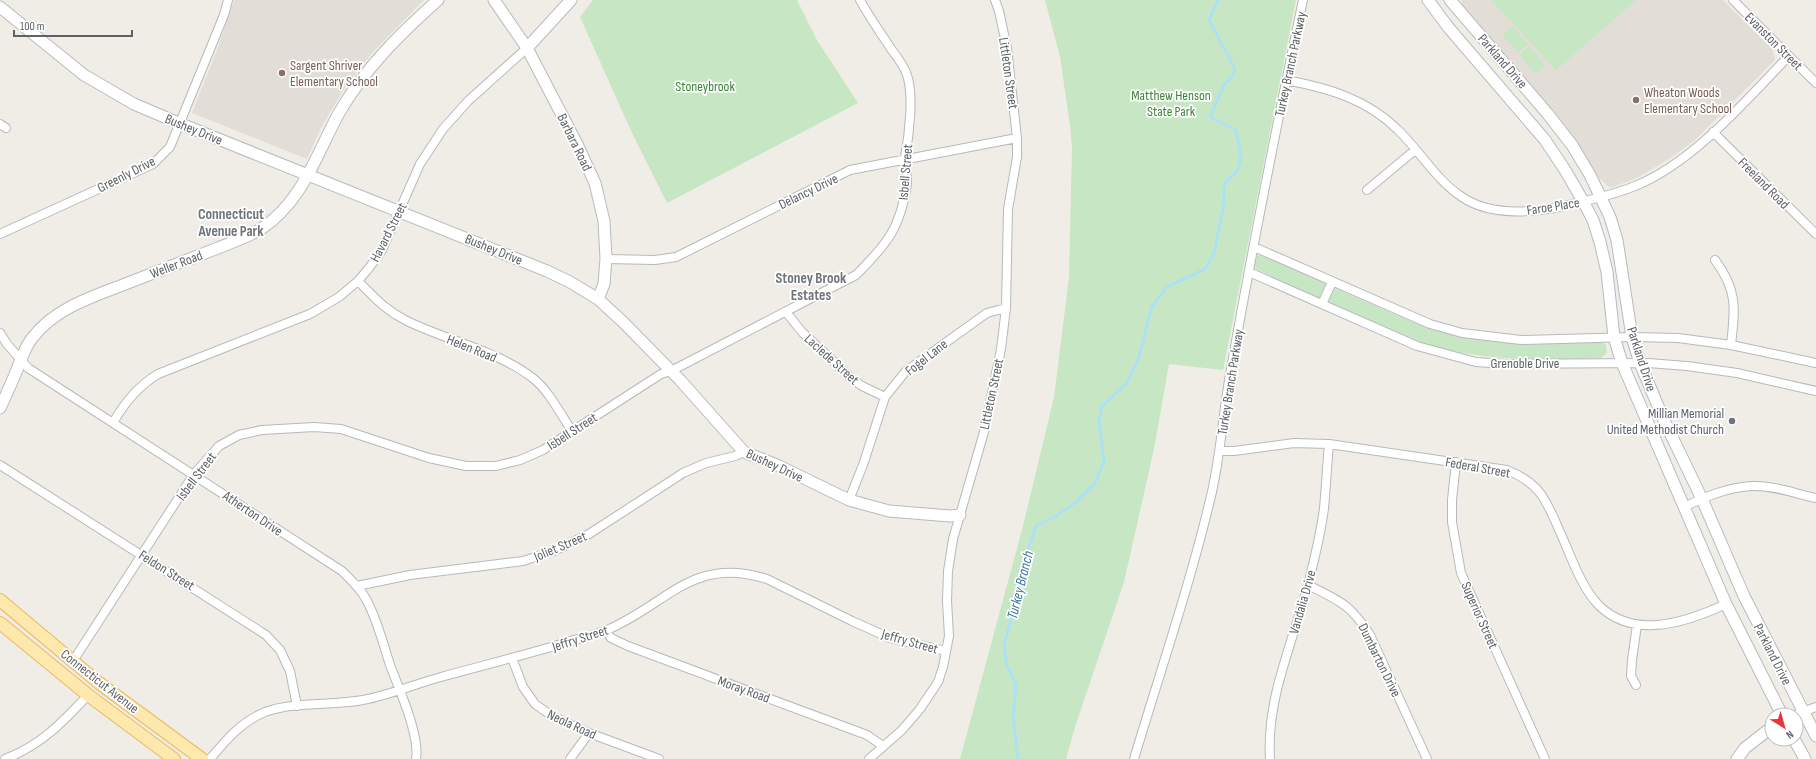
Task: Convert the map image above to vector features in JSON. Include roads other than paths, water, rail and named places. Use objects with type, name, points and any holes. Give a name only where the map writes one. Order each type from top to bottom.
[{"type":"main road","name":"Connecticut Avenue","points":[[0,600],[99,683],[202,759]]},
{"type":"main road","name":"Connecticut Avenue","points":[[0,623],[88,695],[174,759]]},
{"type":"street","name":"Greenly Drive","points":[[0,234],[153,164],[170,147],[181,124],[224,15],[228,0]]},
{"type":"street","name":"Weller Road","points":[[0,408],[25,349],[33,336],[53,316],[87,299],[232,242],[261,229],[285,208],[298,193],[339,113],[358,84],[376,61],[402,33],[438,0]]},
{"type":"street","name":"Barbara Road","points":[[494,0],[527,48],[577,144],[595,183],[604,221],[606,259],[604,284],[598,299]]},
{"type":"street","name":"Havard Street","points":[[113,423],[135,393],[146,382],[158,374],[310,314],[339,297],[358,281],[382,250],[420,164],[443,129],[468,101],[527,48],[571,0]]},
{"type":"street","name":"Isbell Street","points":[[73,661],[194,474],[219,446],[239,435],[262,430],[314,427],[341,429],[429,458],[466,466],[496,466],[520,460],[543,450],[661,374],[671,371],[856,275],[881,251],[890,237],[901,213],[907,182],[905,158],[908,147],[910,100],[910,89],[907,75],[860,0]]},
{"type":"street","name":"Littleton Street","points":[[869,759],[902,730],[938,682],[943,667],[949,636],[947,601],[948,571],[953,539],[984,432],[1001,349],[1006,308],[1008,209],[1017,157],[1017,138],[1007,48],[999,11],[995,0]]},
{"type":"street","name":"Turkey Branch Parkway","points":[[1134,759],[1196,555],[1211,495],[1219,451],[1228,383],[1286,80],[1303,0]]},
{"type":"street","name":"Parkland Drive","points":[[1428,0],[1448,27],[1545,140],[1565,170],[1593,220],[1607,272],[1614,338],[1622,363],[1726,604],[1778,707]]},
{"type":"street","name":"Parkland Drive","points":[[1450,0],[1547,113],[1567,139],[1590,175],[1601,198],[1617,240],[1632,337],[1640,364],[1702,499],[1744,596],[1796,707]]},
{"type":"street","name":"Evanston Street","points":[[1733,0],[1816,83]]},
{"type":"street","name":"Bushey Drive","points":[[0,6],[84,75],[134,104],[547,271],[570,282],[598,299],[623,322],[671,371],[744,452],[777,465],[849,500],[889,510],[950,516],[960,515]]},
{"type":"street","name":"Faroe Place","points":[[1286,80],[1319,86],[1340,93],[1363,104],[1382,116],[1398,130],[1452,189],[1463,198],[1480,206],[1502,211],[1538,211],[1601,198],[1636,186],[1665,170],[1713,132],[1789,56]]},
{"type":"street","name":"Freeland Road","points":[[1713,132],[1816,234]]},
{"type":"street","name":"Delancy Drive","points":[[606,259],[655,260],[676,257],[850,170],[905,158],[1017,138]]},
{"type":"street","points":[[1367,190],[1415,150]]},
{"type":"street","name":"Grenoble Drive","points":[[1254,247],[1430,324],[1462,333],[1521,340],[1632,337],[1678,338],[1731,345],[1816,363]]},
{"type":"street","points":[[1715,260],[1727,278],[1733,293],[1734,310],[1731,345]]},
{"type":"street","name":"Grenoble Drive","points":[[1249,272],[1417,346],[1476,362],[1505,364],[1622,363],[1687,366],[1737,373],[1816,391]]},
{"type":"street","name":"Helen Road","points":[[358,281],[375,300],[407,321],[503,360],[536,380],[572,431]]},
{"type":"street","points":[[1322,304],[1332,282]]},
{"type":"street","name":"Fogel Lane","points":[[849,500],[863,465],[885,397],[906,371],[987,312],[1006,308]]},
{"type":"street","name":"Laclede Street","points":[[786,312],[802,332],[852,379],[862,386],[885,397]]},
{"type":"street","name":"Atherton Drive","points":[[0,333],[28,368],[42,378],[194,474],[342,571],[357,586],[372,612],[399,690],[414,734],[417,754],[416,759]]},
{"type":"street","name":"Federal Street","points":[[1219,451],[1234,452],[1294,443],[1329,444],[1507,470],[1522,476],[1531,483],[1544,498],[1584,584],[1594,600],[1614,617],[1637,625],[1660,626],[1699,617],[1726,604]]},
{"type":"street","name":"Vandalia Drive","points":[[1270,759],[1269,740],[1272,708],[1308,586],[1318,542],[1324,508],[1329,444]]},
{"type":"street","name":"Joliet Street","points":[[357,586],[410,576],[523,560],[554,552],[589,534],[684,473],[706,463],[735,456],[744,452]]},
{"type":"street","name":"Superior Street","points":[[1456,462],[1452,500],[1452,522],[1461,573],[1545,759]]},
{"type":"street","name":"Feldon Street","points":[[0,465],[266,634],[280,650],[290,671],[297,706]]},
{"type":"street","points":[[1684,507],[1722,492],[1752,486],[1771,488],[1816,498]]},
{"type":"street","name":"Jeffry Street","points":[[210,759],[226,740],[247,720],[266,712],[297,706],[359,701],[606,631],[630,619],[676,588],[696,578],[718,573],[731,572],[754,575],[767,579],[890,638],[946,651]]},
{"type":"street","name":"Dumbarton Drive","points":[[1308,586],[1338,600],[1350,608],[1359,618],[1370,635],[1427,759]]},
{"type":"street","points":[[1636,685],[1631,676],[1637,625]]},
{"type":"street","name":"Moray Road","points":[[606,631],[611,638],[628,646],[867,735],[883,746]]},
{"type":"street","name":"Neola Road","points":[[512,658],[523,687],[535,704],[552,716],[589,733],[659,759]]},
{"type":"street","points":[[5,759],[24,751],[42,740],[59,726],[88,695]]},
{"type":"street","points":[[1804,711],[1816,707]]},
{"type":"street","name":"Parkland Drive","points":[[1804,720],[1816,736]]},
{"type":"street","points":[[570,759],[589,733]]},
{"type":"street","points":[[1737,759],[1745,748],[1764,733]]},
{"type":"street","points":[[1798,747],[1805,759]]},
{"type":"waterway","name":"Turkey Branch","points":[[1018,759],[1013,717],[1016,684],[1007,666],[1004,645],[1012,617],[1018,578],[1036,526],[1056,516],[1076,502],[1095,483],[1104,462],[1099,420],[1102,406],[1127,383],[1138,360],[1152,306],[1167,287],[1205,269],[1214,253],[1223,209],[1225,182],[1237,172],[1241,157],[1236,130],[1210,117],[1225,83],[1233,76],[1235,69],[1209,20],[1218,0]]},
{"type":"place","name":"Sargent Shriver Elementary School","points":[[282,73]]},
{"type":"place","name":"Wheaton Woods Elementary School","points":[[1636,100]]},
{"type":"place","name":"Millian Memorial United Methodist Church","points":[[1732,421]]},
{"type":"district","name":"Connecticut Avenue Park","points":[[231,222]]},
{"type":"district","name":"Stoney Brook Estates","points":[[811,286]]},
{"type":"park label","name":"Stoneybrook","points":[[705,86]]},
{"type":"park label","name":"Matthew Henson State Park","points":[[1171,104]]}]
